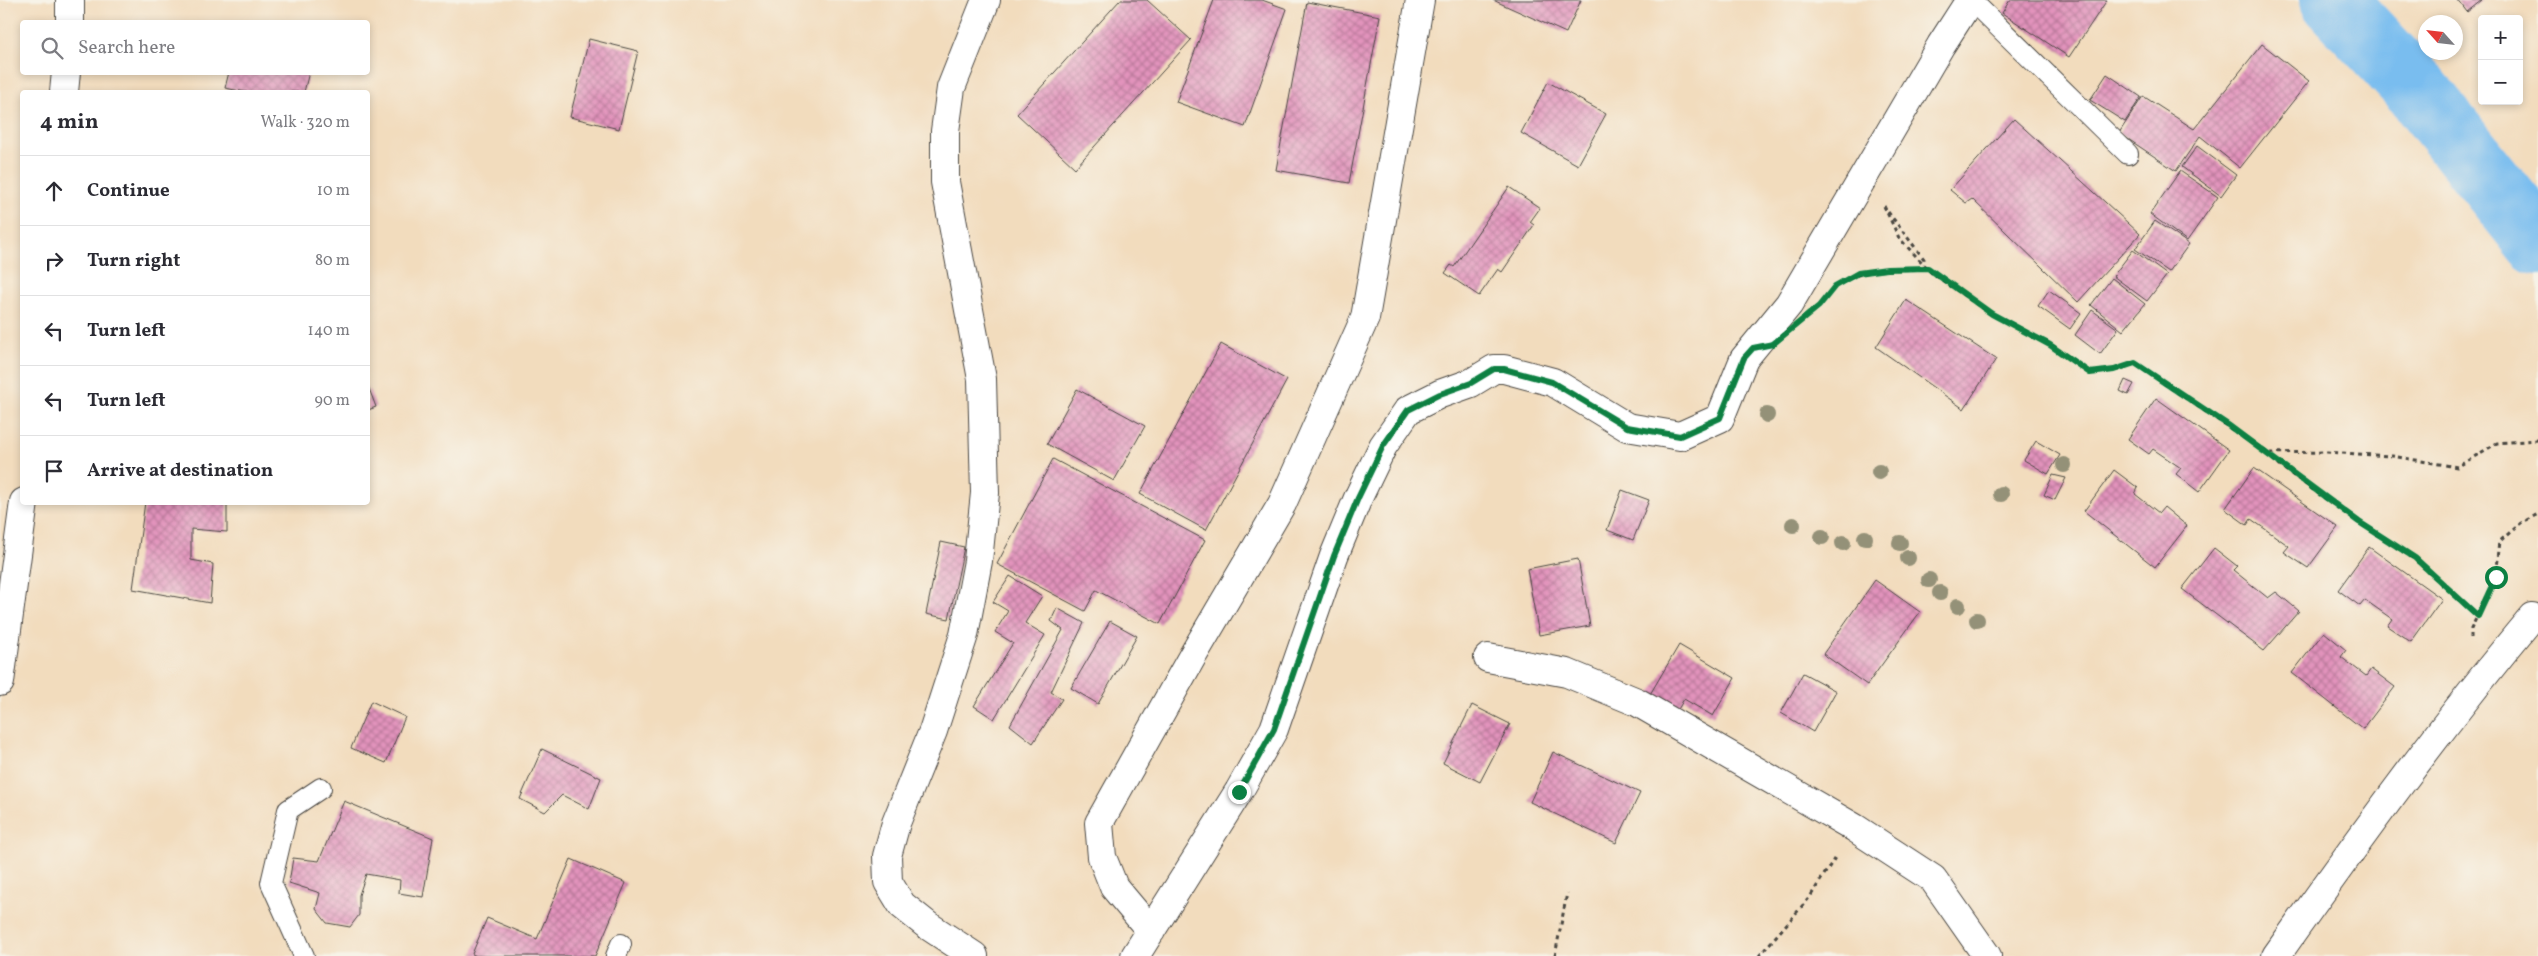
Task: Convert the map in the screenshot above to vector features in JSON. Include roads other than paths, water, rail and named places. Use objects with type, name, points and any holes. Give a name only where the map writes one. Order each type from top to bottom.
[{"type":"street","points":[[70,0],[70,20]]},
{"type":"street","points":[[974,956],[927,925],[902,905],[888,882],[887,856],[896,823],[933,730],[964,635],[978,561],[985,493],[982,379],[946,182],[945,131],[952,88],[986,0]]},
{"type":"street","points":[[1151,931],[1114,888],[1102,857],[1099,823],[1192,657],[1282,504],[1365,318],[1420,0]]},
{"type":"street","points":[[1135,956],[1239,792],[1274,729],[1334,556],[1358,498],[1383,446],[1408,410],[1440,394],[1471,383],[1494,369],[1504,369],[1552,382],[1627,427],[1680,436],[1720,418],[1744,358],[1789,304],[1941,45],[1970,0]]},
{"type":"street","points":[[64,90],[66,75]]},
{"type":"street","points":[[0,682],[24,505]]},
{"type":"street","points":[[2276,956],[2366,828],[2470,692],[2532,617]]},
{"type":"street","points":[[1488,658],[1567,673],[1637,702],[1854,828],[1933,879],[1987,956]]},
{"type":"lane","points":[[1970,0],[2128,154]]},
{"type":"lane","points":[[304,956],[271,883],[288,810],[321,788]]},
{"type":"waterway","points":[[2333,0],[2417,90],[2538,242]]}]
